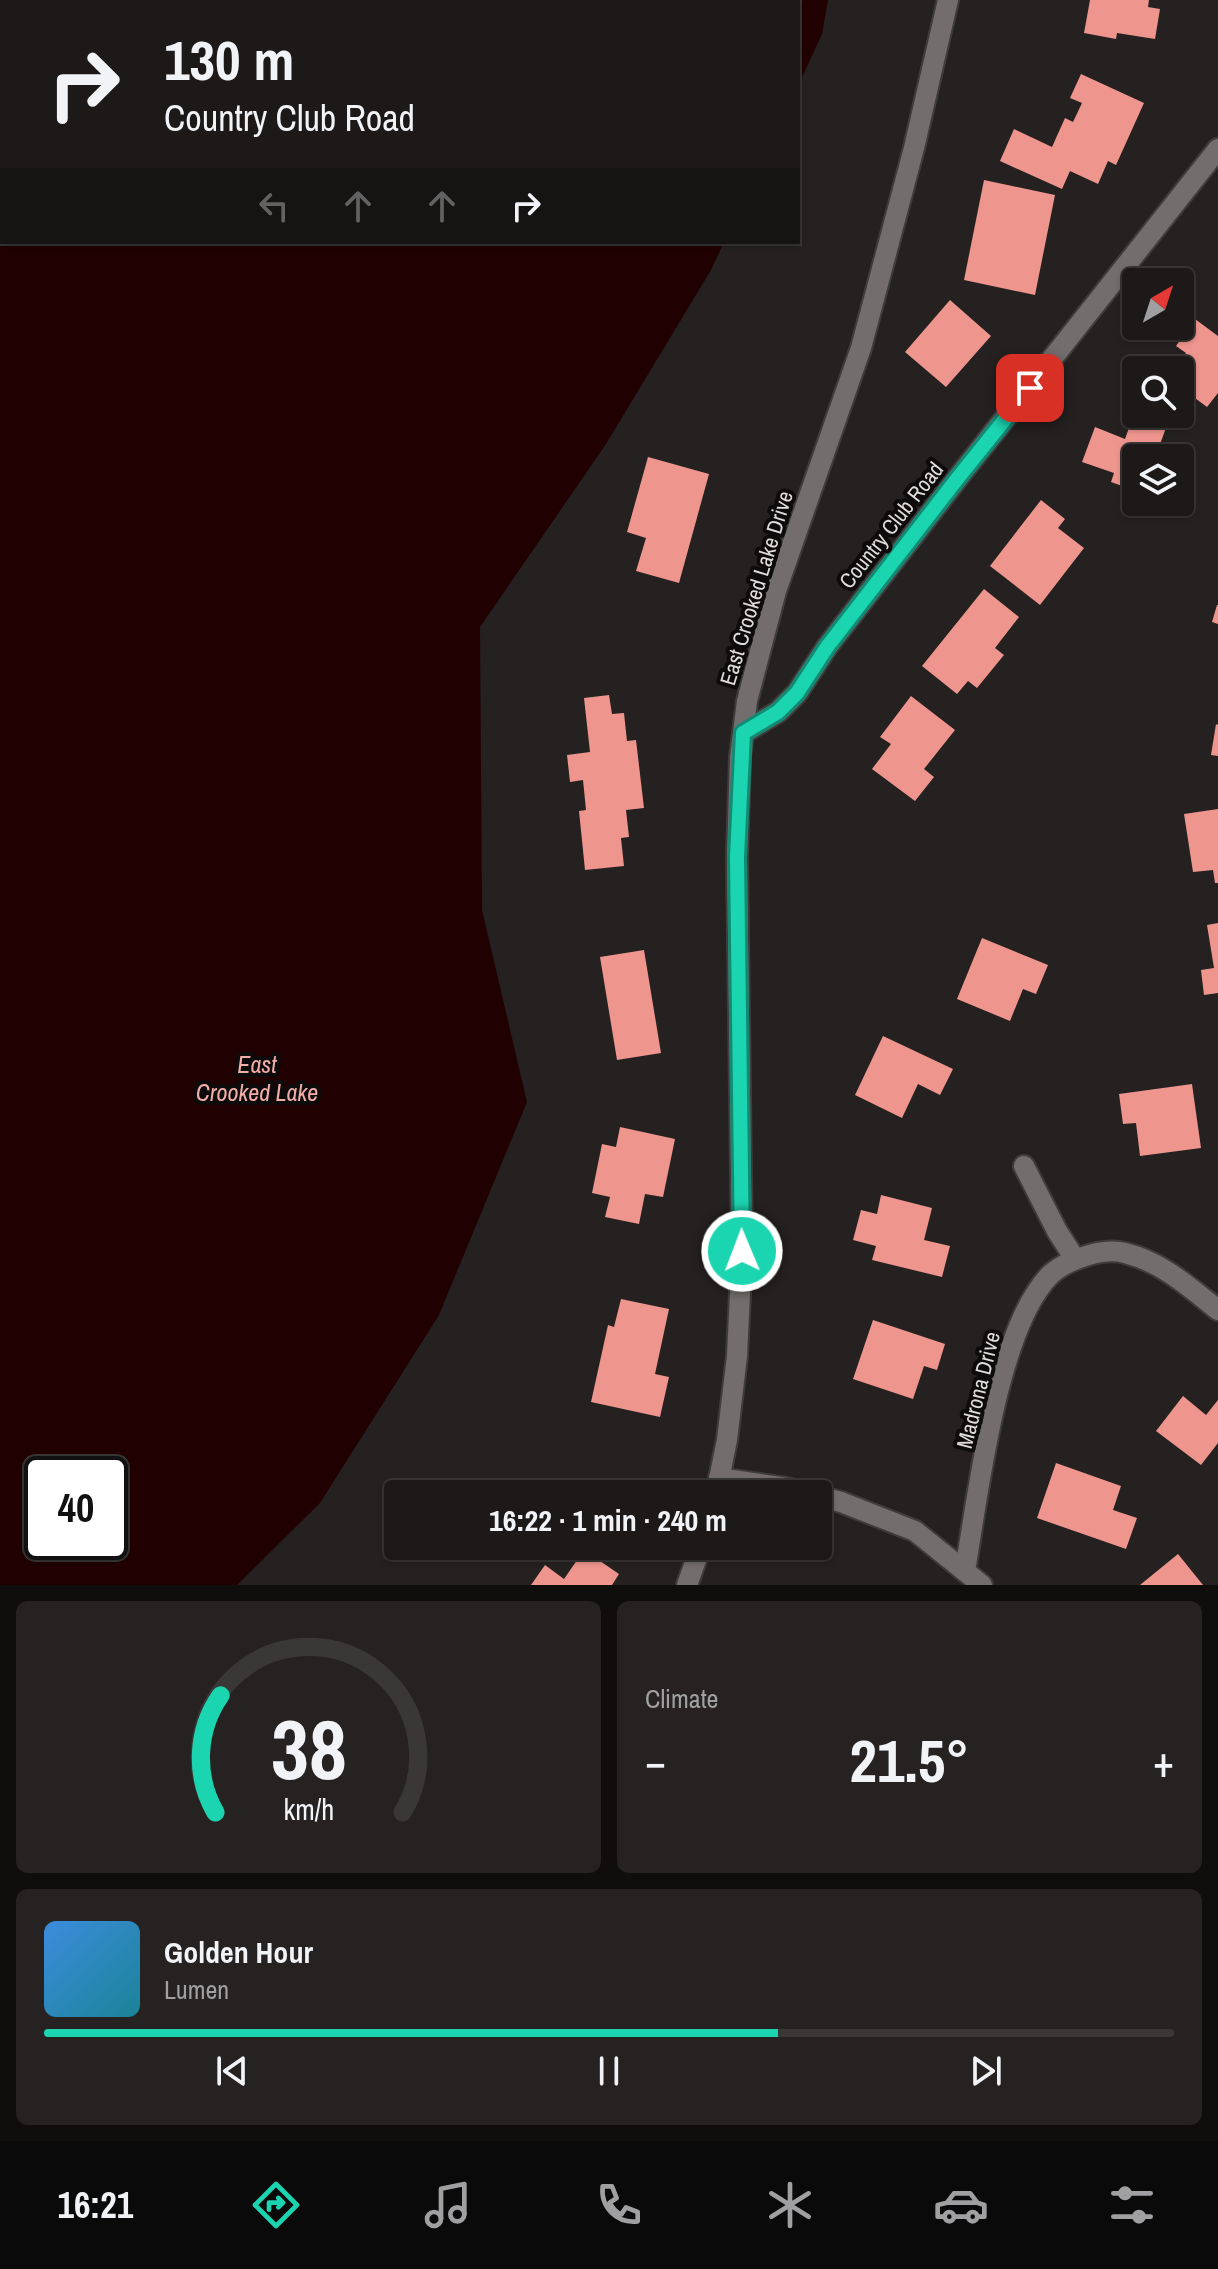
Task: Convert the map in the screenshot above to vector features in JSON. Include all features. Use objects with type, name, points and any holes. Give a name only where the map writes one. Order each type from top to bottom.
[{"type":"street","name":"East Crooked Lake Drive","points":[[719,1480],[737,1356],[742,1251],[737,857],[747,701],[776,591],[861,348],[914,148],[948,0]]},
{"type":"street","name":"Country Club Road","points":[[743,733],[778,712],[797,693],[827,647],[957,479],[1218,149]]},
{"type":"street","points":[[1024,1166],[1075,1259]]},
{"type":"street","name":"Madrona Drive","points":[[965,1571],[991,1424],[1009,1352],[1036,1293],[1051,1274],[1075,1259],[1097,1253],[1123,1252],[1174,1275],[1218,1310]]},
{"type":"street","points":[[832,1500],[915,1531],[982,1585]]},
{"type":"street","points":[[687,1585],[696,1560]]},
{"type":"water","name":"East Crooked Lake","points":[[800,0],[828,0],[822,34],[800,82]]},
{"type":"water","name":"East Crooked Lake","points":[[0,244],[723,244],[711,270],[606,444],[480,627],[482,910],[527,1102],[439,1315],[320,1503],[237,1585],[0,1585]]},
{"type":"building","points":[[1090,0],[1149,0],[1148,7],[1160,9],[1155,39],[1117,33],[1116,39],[1084,33]]},
{"type":"building","points":[[1081,74],[1144,103],[1116,165],[1108,161],[1098,184],[1070,171],[1062,189],[1000,161],[1014,129],[1052,147],[1065,118],[1073,122],[1082,103],[1070,98]]},
{"type":"building","points":[[984,180],[1055,195],[1035,295],[964,280]]},
{"type":"building","points":[[950,300],[991,336],[946,387],[905,352]]},
{"type":"building","points":[[1194,320],[1218,336],[1218,393],[1207,407],[1194,397],[1194,356],[1184,356],[1186,353],[1176,346],[1180,340],[1194,340]]},
{"type":"building","points":[[1095,427],[1125,439],[1129,428],[1166,428],[1160,444],[1122,444],[1122,486],[1111,482],[1114,473],[1082,462]]},
{"type":"building","points":[[648,457],[709,474],[679,583],[636,571],[646,538],[627,532]]},
{"type":"building","points":[[1041,500],[1065,519],[1058,528],[1084,548],[1040,605],[990,566]]},
{"type":"building","points":[[984,589],[1019,617],[995,648],[1004,655],[977,688],[968,681],[957,694],[922,666]]},
{"type":"building","points":[[1218,605],[1218,624],[1212,622]]},
{"type":"building","points":[[609,695],[612,714],[624,713],[627,741],[636,740],[644,808],[626,810],[629,837],[621,838],[624,866],[585,870],[579,811],[586,810],[583,780],[570,782],[567,755],[590,752],[584,698]]},
{"type":"building","points":[[911,696],[955,730],[924,769],[934,777],[915,801],[872,769],[891,744],[880,737]]},
{"type":"building","points":[[1218,725],[1218,756],[1211,755]]},
{"type":"building","points":[[1218,809],[1218,883],[1215,883],[1213,870],[1193,872],[1184,814]]},
{"type":"building","points":[[1218,923],[1218,993],[1204,995],[1201,970],[1214,968],[1207,925]]},
{"type":"building","points":[[982,938],[1048,965],[1036,994],[1023,989],[1010,1021],[957,999]]},
{"type":"building","points":[[644,950],[661,1053],[617,1060],[600,957]]},
{"type":"building","points":[[883,1036],[953,1069],[940,1095],[918,1084],[902,1118],[855,1095]]},
{"type":"building","points":[[1192,1084],[1201,1148],[1140,1156],[1136,1123],[1123,1124],[1119,1094]]},
{"type":"building","points":[[620,1127],[675,1139],[663,1197],[645,1194],[639,1224],[605,1217],[610,1197],[592,1193],[602,1144],[616,1147]]},
{"type":"building","points":[[881,1195],[932,1208],[924,1240],[950,1246],[942,1277],[872,1260],[876,1246],[853,1240],[861,1210],[877,1214]]},
{"type":"building","points":[[621,1299],[669,1309],[655,1374],[669,1377],[660,1417],[591,1402],[608,1325],[614,1327]]},
{"type":"building","points":[[873,1320],[945,1344],[937,1370],[924,1366],[913,1399],[853,1379]]},
{"type":"building","points":[[1183,1396],[1206,1415],[1218,1400],[1218,1443],[1201,1465],[1156,1431]]},
{"type":"building","points":[[1056,1463],[1121,1486],[1113,1510],[1137,1518],[1126,1549],[1037,1518]]},
{"type":"building","points":[[1178,1554],[1203,1585],[1140,1585]]},
{"type":"building","points":[[577,1560],[599,1560],[619,1574],[612,1585],[531,1585],[545,1565],[564,1579]]},
{"type":"route","points":[[742,1251],[737,857],[743,733],[778,712],[797,693],[827,647],[1030,388]]}]
